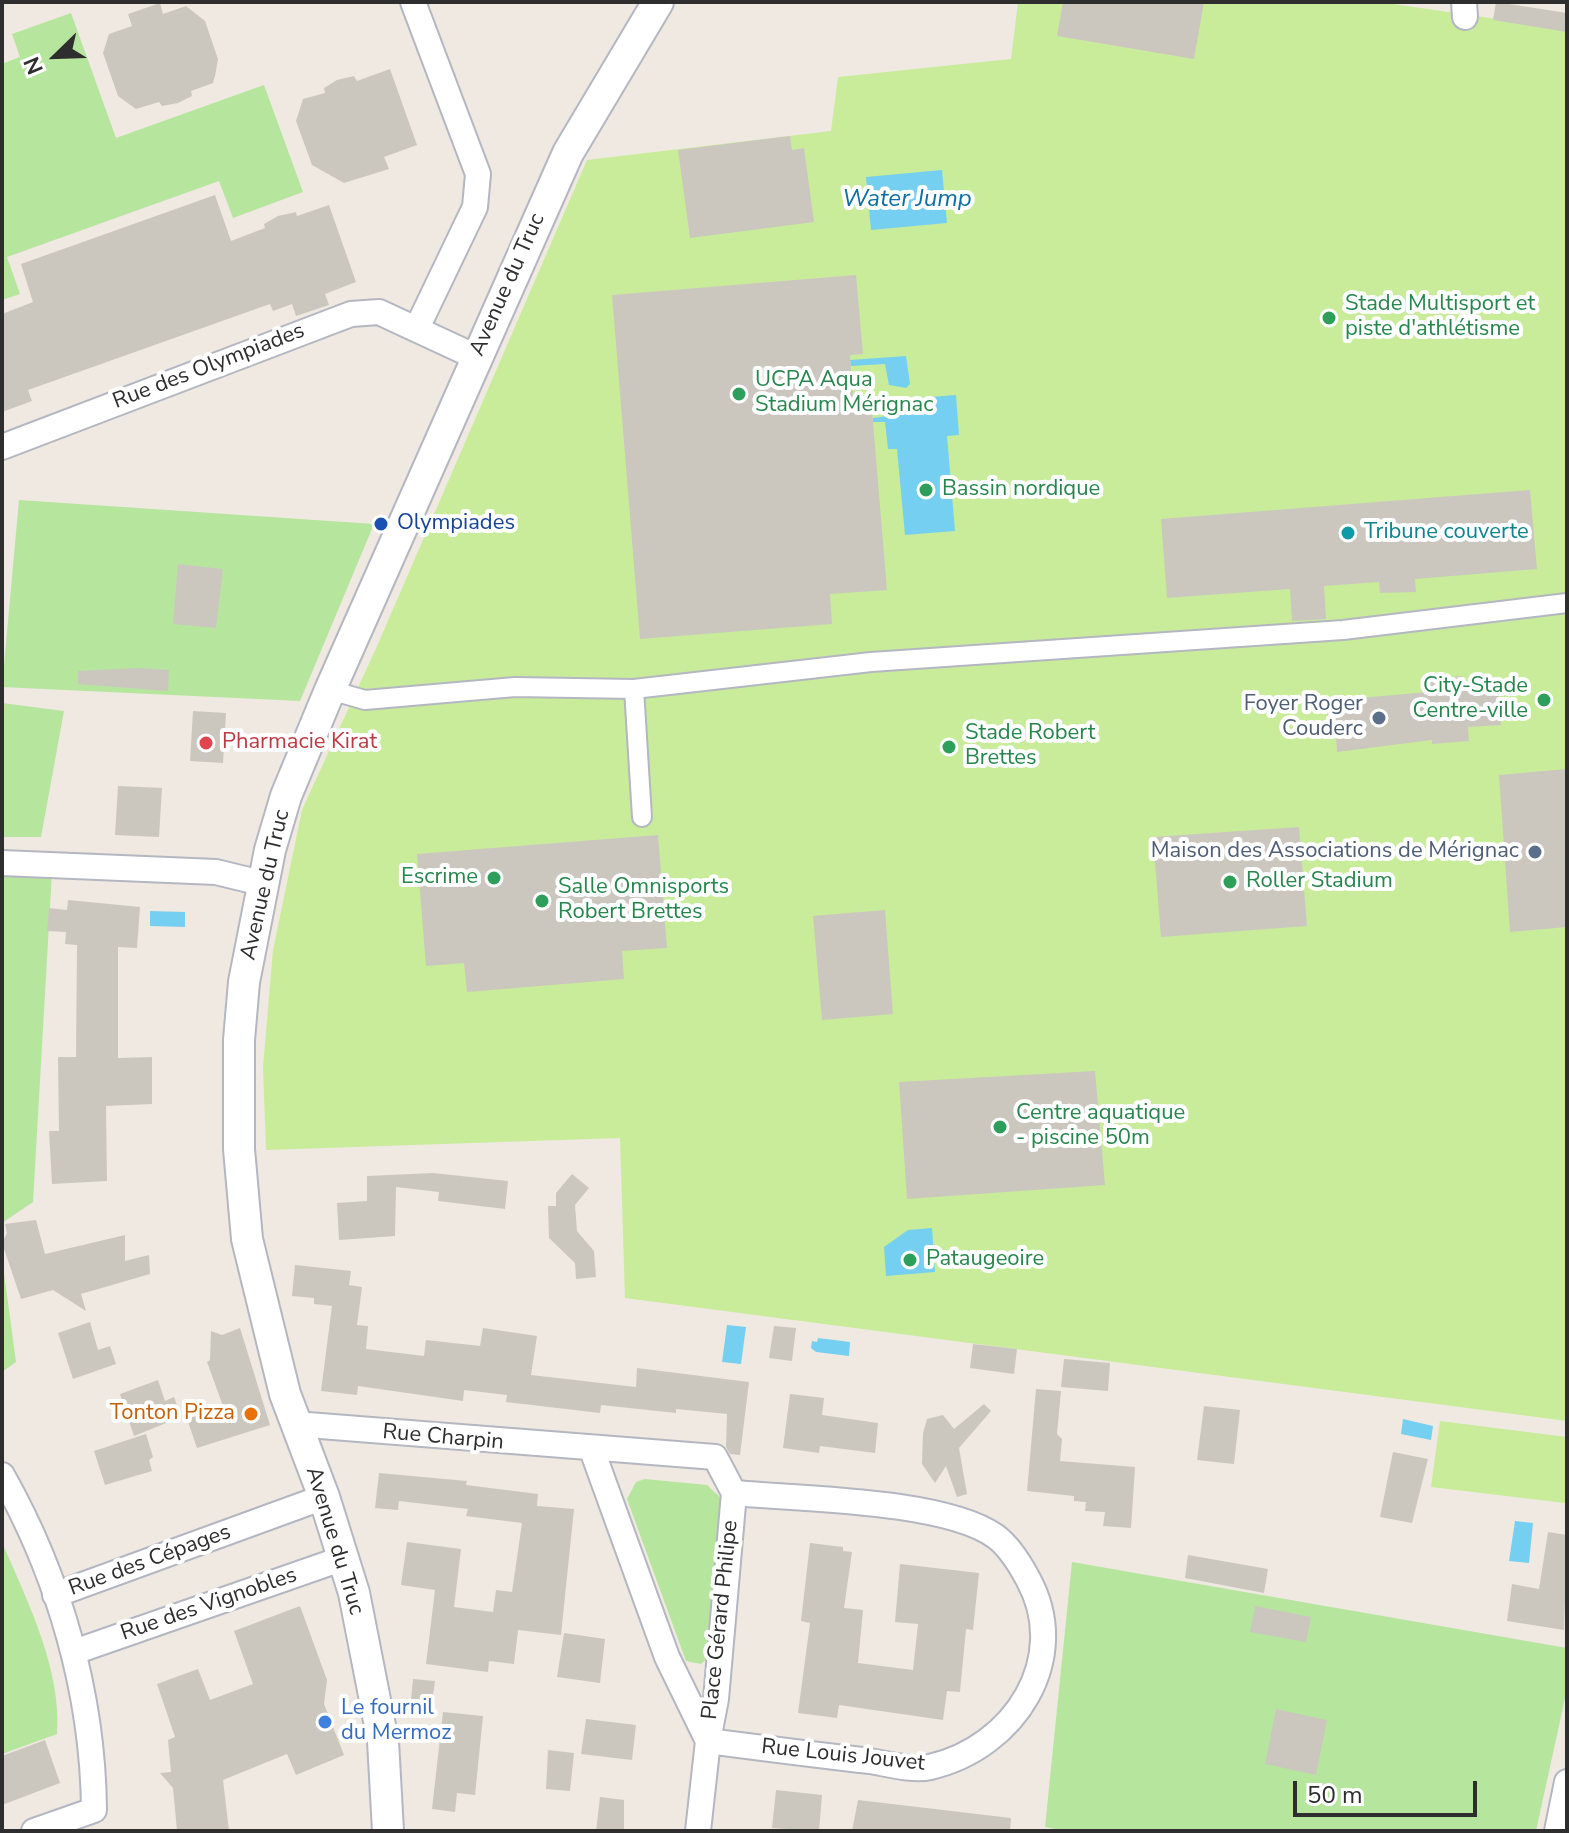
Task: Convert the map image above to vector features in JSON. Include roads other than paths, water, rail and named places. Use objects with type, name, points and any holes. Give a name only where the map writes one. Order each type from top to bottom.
[{"type":"street","points":[[413,2],[478,174],[475,207],[417,328]]},
{"type":"street","name":"Avenue du Truc","points":[[388,1831],[383,1741],[344,1558],[295,1424],[261,1309],[247,1239],[239,1149],[239,1040],[244,982],[261,883],[286,796],[330,690],[568,153],[658,2]]},
{"type":"street","name":"Rue des Olympiades","points":[[2,447],[351,314],[379,312],[476,357]]},
{"type":"street","points":[[330,690],[365,700],[515,687],[634,689],[871,662],[1343,630],[1567,603]]},
{"type":"street","points":[[634,689],[642,817]]},
{"type":"street","points":[[2,863],[216,872],[261,883]]},
{"type":"street","name":"Rue Charpin","points":[[295,1424],[592,1450]]},
{"type":"street","name":"Place Gérard Philipe","points":[[592,1450],[715,1457],[734,1493],[716,1699],[708,1741],[667,1657],[592,1450]]},
{"type":"street","name":"Rue des Cépages","points":[[2,1475],[34,1532],[55,1595],[324,1497]]},
{"type":"street","name":"Rue Louis Jouvet","points":[[708,1741],[927,1768],[966,1756],[999,1732],[1022,1707],[1038,1678],[1046,1639],[1038,1596],[1020,1562],[996,1536],[945,1513],[734,1493]]},
{"type":"street","name":"Rue des Vignobles","points":[[74,1652],[344,1558]]},
{"type":"street","points":[[34,1831],[94,1810],[93,1762],[74,1652],[55,1595]]},
{"type":"street","points":[[698,1831],[708,1741]]},
{"type":"street","points":[[1557,1831],[1567,1782]]},
{"type":"water","name":"Water Jump","points":[[942,170],[947,223],[871,230],[866,177]]},
{"type":"water","points":[[906,356],[910,384],[906,388],[889,385],[885,364],[851,366],[850,360]]},
{"type":"water","name":"Bassin nordique","points":[[956,395],[959,435],[947,436],[955,531],[905,535],[897,449],[888,449],[885,422],[873,422],[873,418],[895,415],[894,400]]},
{"type":"water","points":[[150,911],[185,912],[185,927],[150,926]]},
{"type":"water","name":"Pataugeoire","points":[[932,1228],[935,1272],[886,1276],[884,1247],[908,1230]]},
{"type":"water","points":[[727,1325],[746,1327],[741,1364],[722,1362]]},
{"type":"water","points":[[818,1338],[850,1342],[849,1356],[816,1352],[811,1348],[812,1341],[817,1342]]},
{"type":"water","points":[[1403,1419],[1433,1426],[1431,1440],[1401,1434]]},
{"type":"water","points":[[1515,1521],[1533,1523],[1529,1563],[1509,1561]]},
{"type":"place","name":"Stade Multisport et piste d'athlétisme","points":[[1329,318]]},
{"type":"place","name":"UCPA Aqua Stadium Mérignac","points":[[739,394]]},
{"type":"place","name":"Bassin nordique","points":[[926,490]]},
{"type":"place","name":"Olympiades","points":[[381,524]]},
{"type":"place","name":"Tribune couverte","points":[[1348,533]]},
{"type":"place","name":"City-Stade Centre-ville","points":[[1544,700]]},
{"type":"place","name":"Foyer Roger Couderc","points":[[1379,718]]},
{"type":"place","name":"Pharmacie Kirat","points":[[206,743]]},
{"type":"place","name":"Stade Robert Brettes","points":[[949,747]]},
{"type":"place","name":"Maison des Associations de Mérignac","points":[[1535,852]]},
{"type":"place","name":"Escrime","points":[[494,878]]},
{"type":"place","name":"Roller Stadium","points":[[1230,882]]},
{"type":"place","name":"Salle Omnisports Robert Brettes","points":[[542,901]]},
{"type":"place","name":"Centre aquatique - piscine 50m","points":[[1000,1127]]},
{"type":"place","name":"Pataugeoire","points":[[910,1260]]},
{"type":"place","name":"Tonton Pizza","points":[[251,1414]]},
{"type":"place","name":"Le fournil du Mermoz","points":[[325,1722]]}]
